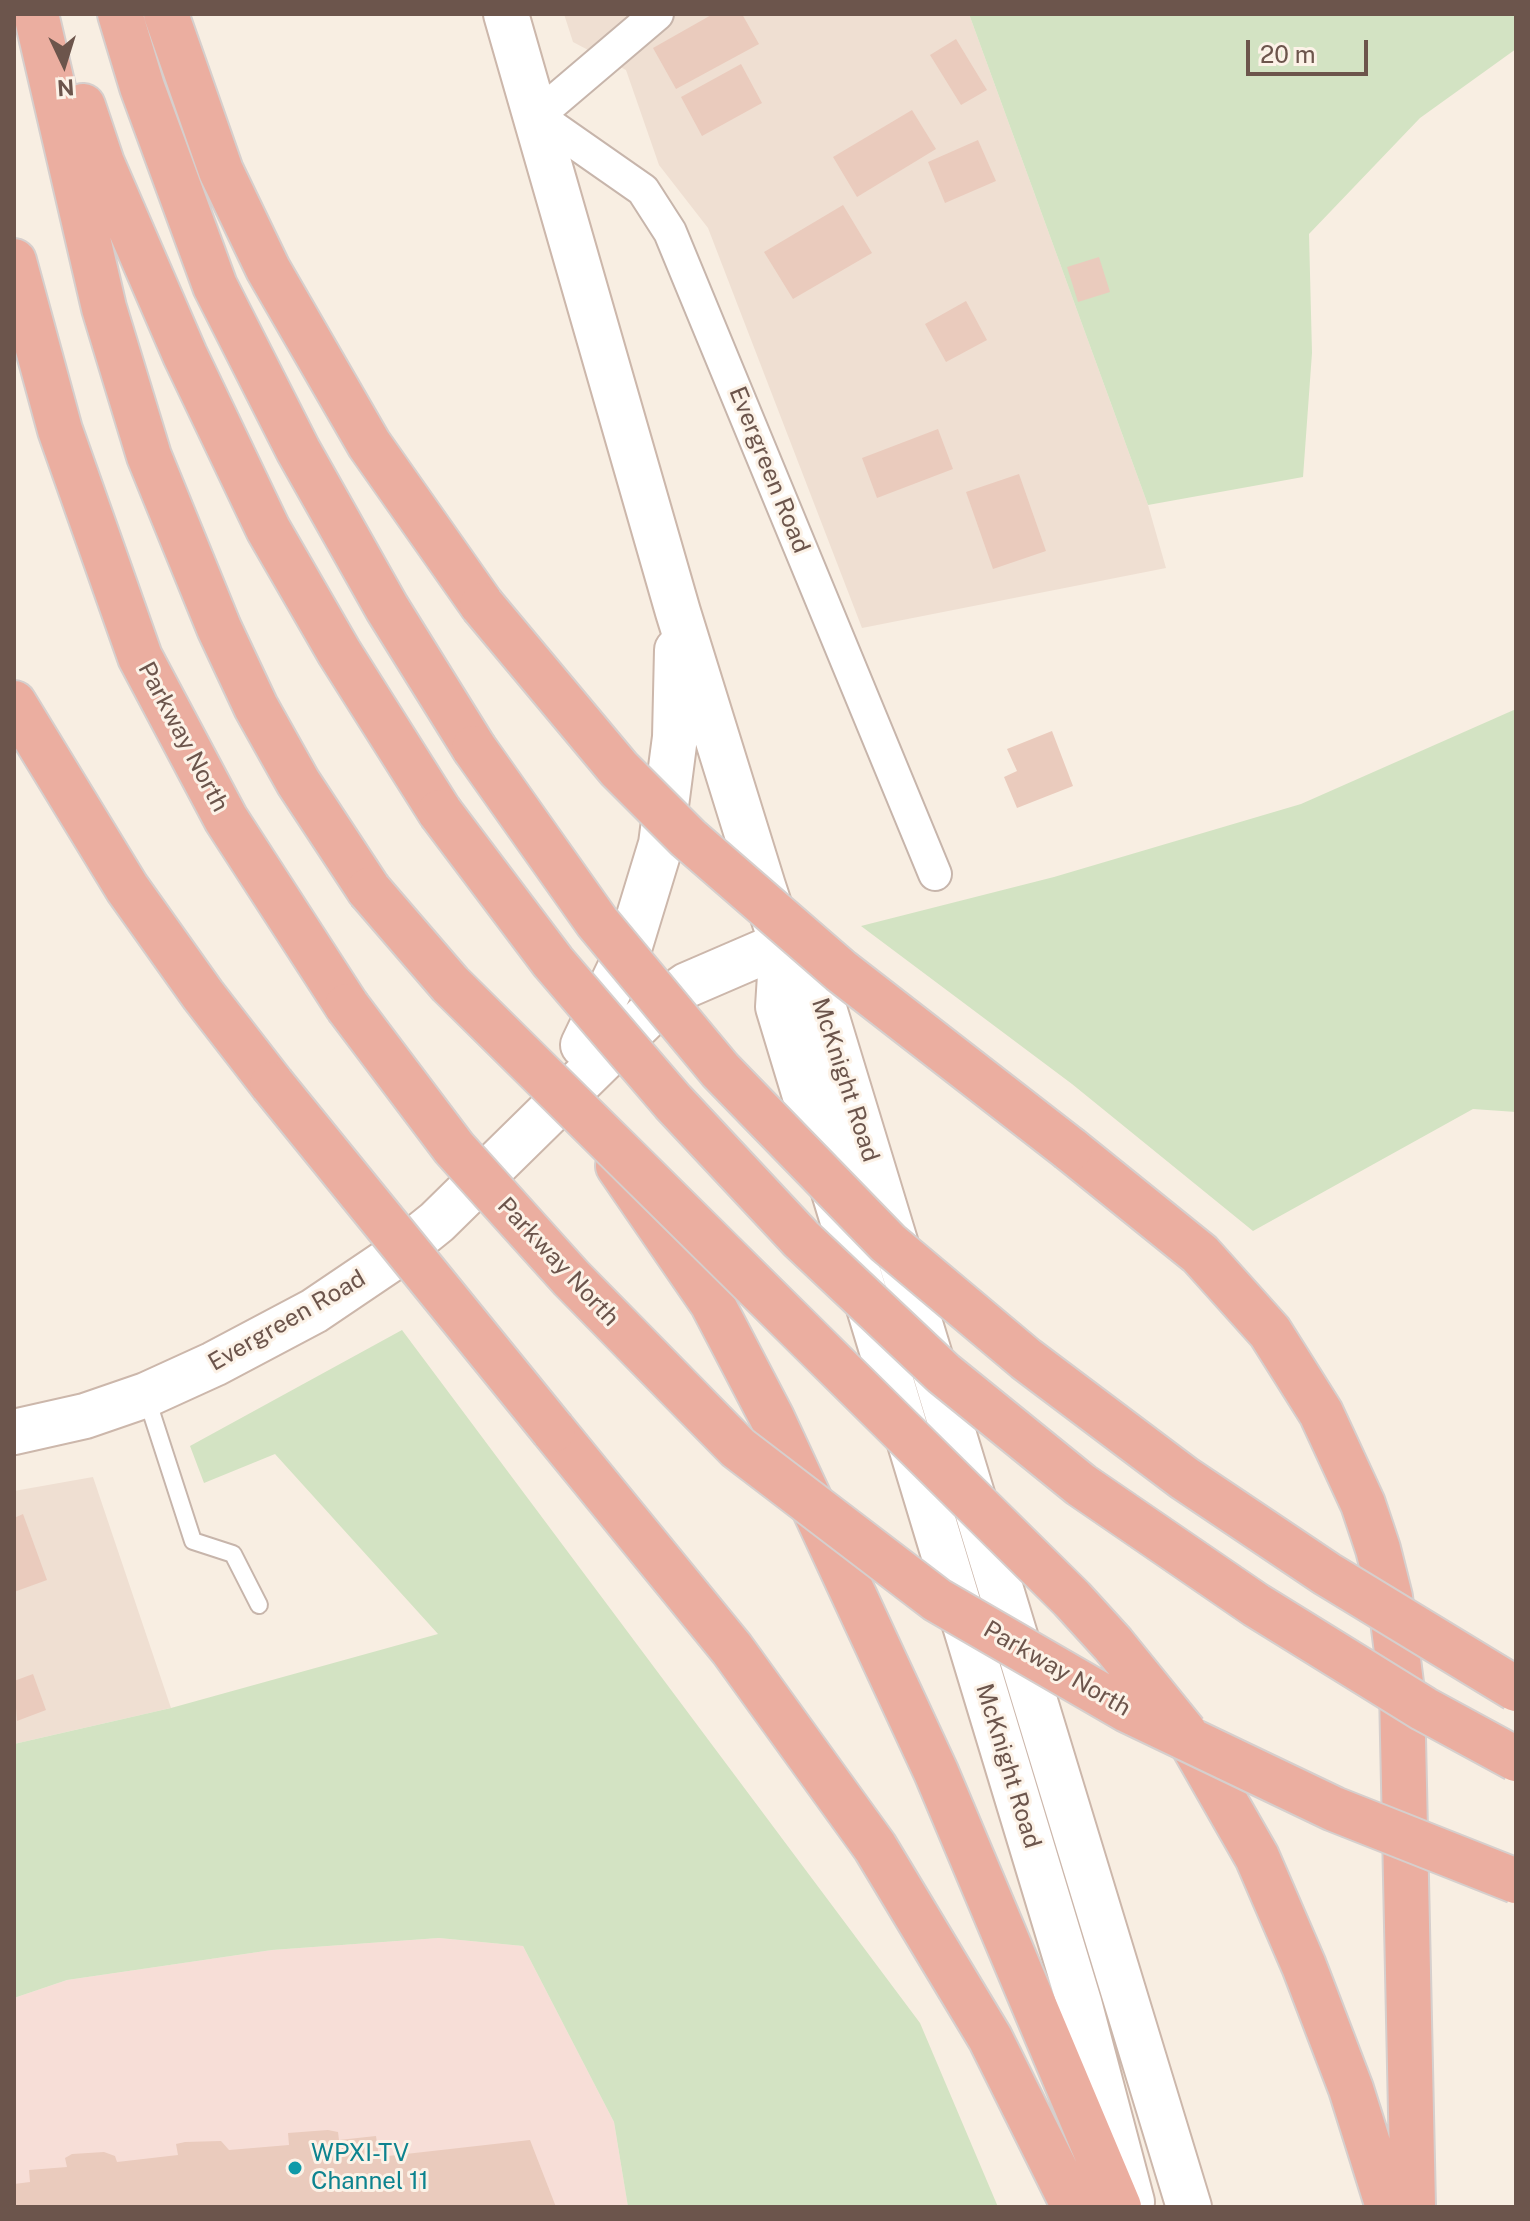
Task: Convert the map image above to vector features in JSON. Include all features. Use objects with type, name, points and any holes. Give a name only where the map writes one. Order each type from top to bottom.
[{"type":"highway","points":[[36,14],[104,308],[125,384],[159,482],[219,628],[256,707],[298,782],[369,890],[450,984],[1072,1599],[1153,1692],[1193,1745],[1257,1857],[1304,1966],[1351,2089],[1388,2207]]},
{"type":"highway","points":[[51,14],[108,177],[185,355],[268,529],[339,652],[440,812],[553,962],[673,1102],[801,1239],[943,1373],[1081,1485],[1256,1605],[1424,1709],[1516,1759]]},
{"type":"highway","points":[[120,14],[142,87],[215,286],[298,450],[387,608],[474,748],[597,922],[720,1070],[888,1243],[1026,1359],[1184,1478],[1327,1574],[1516,1689]]},
{"type":"highway","points":[[166,14],[221,171],[268,269],[369,444],[482,605],[619,769],[688,838],[841,971],[1200,1254],[1270,1332],[1321,1413],[1363,1504],[1378,1549],[1390,1597],[1402,1691],[1413,2207]]},
{"type":"highway","name":"Parkway North","points":[[14,261],[60,430],[140,657],[226,819],[347,1006],[454,1148],[571,1278],[738,1448],[937,1600],[1127,1710],[1334,1809],[1516,1881]]},
{"type":"highway","points":[[14,703],[127,888],[203,995],[732,1649],[875,1847],[990,2038],[1074,2207]]},
{"type":"highway","points":[[579,1112],[712,1303],[805,1487],[936,1772],[1119,2207]]},
{"type":"main road","name":"Evergreen Road","points":[[14,1432],[85,1416],[146,1395],[214,1364],[314,1311],[391,1259],[437,1222],[518,1138],[657,1006],[698,980],[782,944],[678,612],[506,14]]},
{"type":"main road","name":"Evergreen Road","points":[[518,1138],[580,1052],[618,973],[648,896],[670,791],[675,737],[678,612]]},
{"type":"main road","name":"McKnight Road","points":[[782,944],[778,1007],[1079,2002],[1133,2207]]},
{"type":"main road","name":"McKnight Road","points":[[782,944],[820,995],[1189,2207]]},
{"type":"street","points":[[537,116],[657,14]]},
{"type":"street","name":"Evergreen Road","points":[[537,116],[632,180],[658,208],[935,874]]},
{"type":"lane","points":[[146,1395],[193,1541],[233,1554],[259,1605]]},
{"type":"shaded area","points":[[564,14],[969,14],[1148,505],[1166,568],[862,628],[708,228],[659,165],[626,70],[573,42]]},
{"type":"shaded area","points":[[93,1477],[171,1708],[14,1744],[14,1491]]},
{"type":"shaded area","points":[[439,1938],[523,1946],[614,2122],[628,2207],[14,2207],[14,1998],[67,1980],[272,1950]]},
{"type":"green space","points":[[969,14],[1516,14],[1516,49],[1420,118],[1309,234],[1312,353],[1303,477],[1148,505]]},
{"type":"green space","points":[[1516,709],[1516,1112],[1473,1109],[1253,1231],[1072,1084],[861,926],[1054,877],[1301,804]]},
{"type":"green space","points":[[402,1330],[920,2023],[998,2207],[628,2207],[614,2122],[523,1946],[439,1938],[272,1950],[67,1980],[14,1998],[14,1744],[171,1708],[438,1634],[275,1454],[204,1483],[190,1446]]},
{"type":"building","points":[[713,14],[742,14],[759,44],[676,89],[653,48]]},
{"type":"building","points":[[956,39],[987,90],[961,105],[930,55]]},
{"type":"building","points":[[741,64],[762,103],[702,136],[681,97]]},
{"type":"building","points":[[912,110],[936,149],[857,197],[833,157]]},
{"type":"building","points":[[978,140],[996,181],[945,203],[928,162]]},
{"type":"building","points":[[843,205],[872,253],[793,299],[764,252]]},
{"type":"building","points":[[1099,257],[1110,292],[1078,302],[1067,267]]},
{"type":"building","points":[[966,301],[987,340],[946,362],[925,324]]},
{"type":"building","points":[[938,429],[953,469],[877,498],[862,458]]},
{"type":"building","points":[[1019,474],[1046,551],[993,569],[966,492]]},
{"type":"building","points":[[1052,731],[1073,786],[1017,808],[1004,777],[1017,771],[1007,749]]},
{"type":"building","points":[[23,1514],[47,1580],[14,1592],[14,1518]]},
{"type":"building","points":[[33,1674],[46,1710],[17,1721],[14,1681]]},
{"type":"building","name":"WPXI-TV Channel 11","points":[[338,2132],[339,2140],[376,2136],[379,2157],[530,2140],[556,2207],[14,2207],[14,2184],[30,2182],[29,2170],[67,2167],[65,2158],[72,2154],[104,2152],[115,2156],[117,2162],[178,2155],[176,2144],[185,2142],[221,2141],[229,2150],[289,2145],[288,2133]]},
{"type":"place","name":"WPXI-TV Channel 11","points":[[295,2168]]}]
